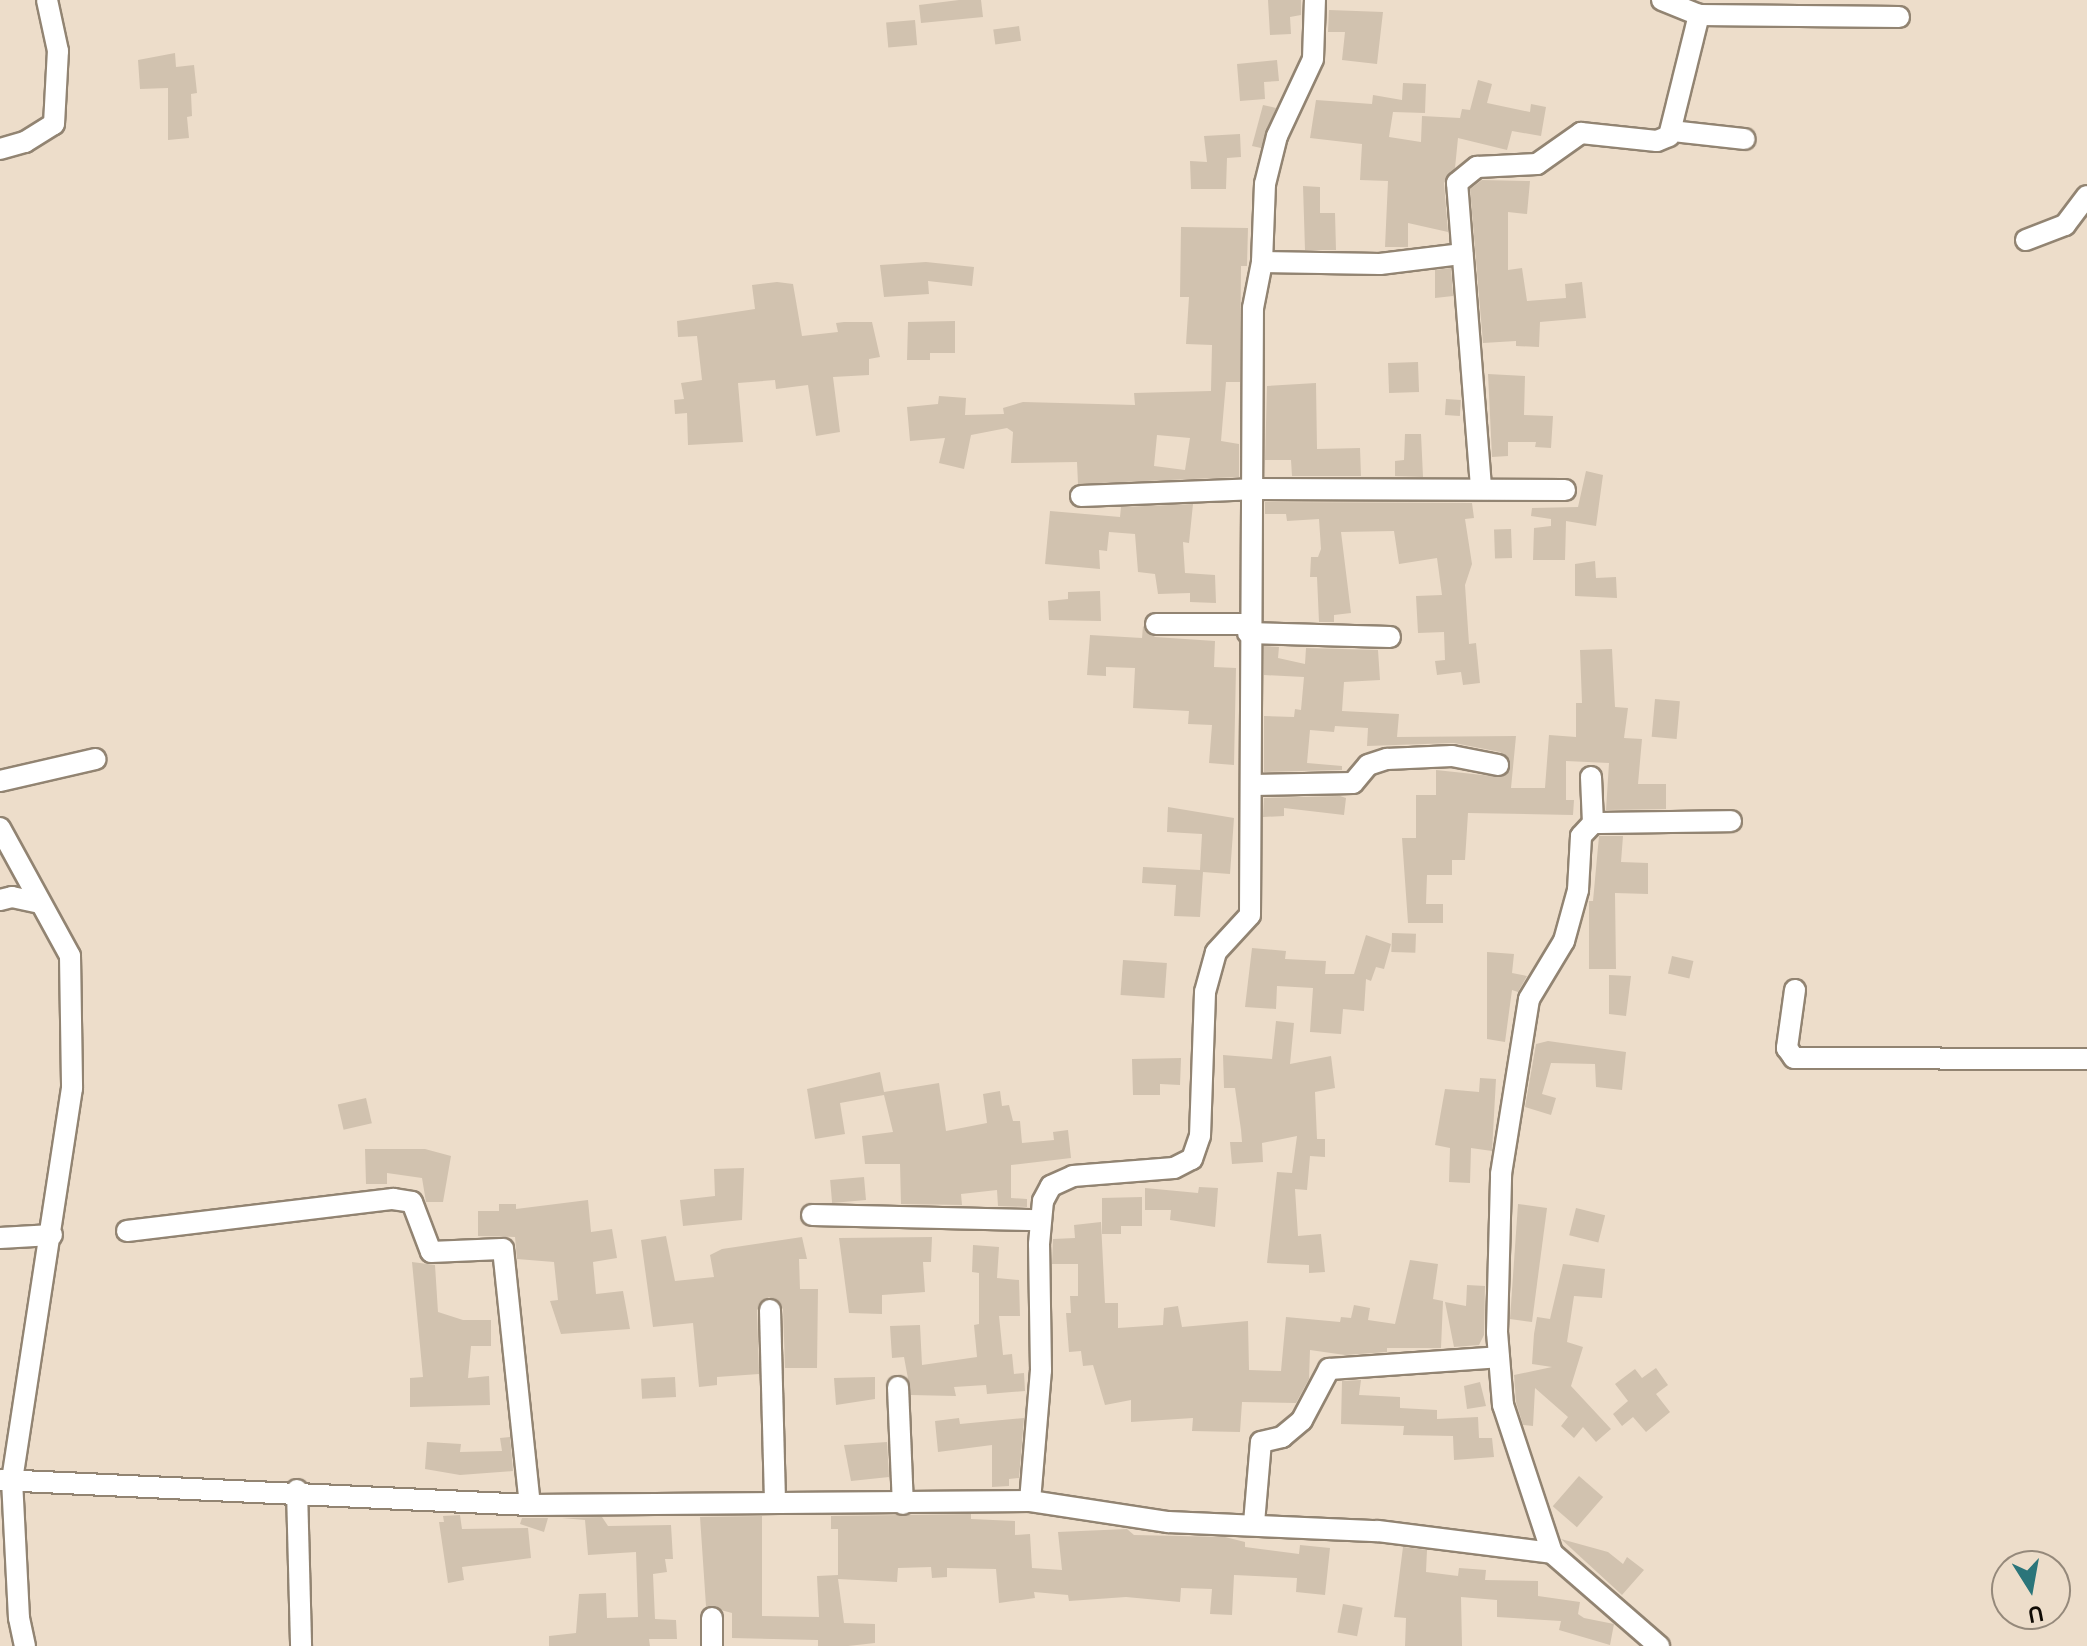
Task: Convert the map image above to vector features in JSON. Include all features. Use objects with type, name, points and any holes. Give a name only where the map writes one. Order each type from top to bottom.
[{"type":"street","points":[[0,149],[25,142],[54,124],[58,51],[47,0]]},
{"type":"street","points":[[1030,1501],[1041,1370],[1040,1220],[1051,1186],[1073,1176],[1174,1168],[1196,1152],[1205,992],[1216,952],[1247,920],[1253,902],[1254,785],[1248,628],[1253,308],[1262,262],[1265,184],[1277,136],[1313,59],[1315,0]]},
{"type":"street","points":[[1662,0],[1699,15],[1899,17]]},
{"type":"street","points":[[1672,131],[1699,15]]},
{"type":"street","points":[[1481,487],[1457,183],[1477,167],[1537,164],[1581,133],[1657,141],[1672,131],[1745,139]]},
{"type":"street","points":[[2026,240],[2065,225],[2087,196]]},
{"type":"street","points":[[1262,262],[1380,264],[1462,254]]},
{"type":"street","points":[[1081,496],[1252,489],[1481,487],[1565,490]]},
{"type":"street","points":[[1156,624],[1390,637]]},
{"type":"street","points":[[1254,785],[1353,783],[1368,765],[1395,759],[1452,756],[1498,765]]},
{"type":"street","points":[[0,781],[96,759]]},
{"type":"street","points":[[1591,777],[1593,823],[1581,836],[1578,890],[1564,941],[1529,999],[1511,1086],[1501,1174],[1499,1357],[1503,1405],[1552,1553],[1659,1646]]},
{"type":"street","points":[[1593,823],[1731,821]]},
{"type":"street","points":[[0,828],[36,902]]},
{"type":"street","points":[[0,900],[12,897],[36,902],[49,912],[70,956],[72,1088],[52,1235],[6,1480],[25,1646]]},
{"type":"street","points":[[1795,990],[1787,1048],[1794,1058],[2087,1059]]},
{"type":"street","points":[[127,1231],[393,1199],[412,1202],[431,1252],[503,1249],[530,1505]]},
{"type":"street","points":[[812,1215],[1040,1220]]},
{"type":"street","points":[[0,1238],[52,1235]]},
{"type":"street","points":[[770,1310],[775,1500]]},
{"type":"street","points":[[1254,1523],[1261,1442],[1282,1437],[1302,1420],[1329,1369],[1499,1357]]},
{"type":"street","points":[[898,1387],[903,1504]]},
{"type":"street","points":[[6,1480],[297,1490],[530,1505],[775,1500],[903,1504],[1030,1501],[1168,1522],[1254,1523],[1364,1530],[1552,1553]]},
{"type":"street","points":[[297,1490],[301,1646]]},
{"type":"street","points":[[712,1618],[712,1646]]},
{"type":"building","points":[[981,0],[983,17],[921,23],[919,5]]},
{"type":"building","points":[[1268,0],[1301,0],[1301,15],[1290,17],[1291,34],[1270,35]]},
{"type":"building","points":[[1329,10],[1383,12],[1377,64],[1342,60],[1345,32],[1328,32]]},
{"type":"building","points":[[915,20],[917,45],[888,47],[886,23]]},
{"type":"building","points":[[1019,26],[1021,41],[995,44],[993,30]]},
{"type":"building","points":[[175,53],[176,67],[194,65],[197,93],[191,94],[192,116],[187,117],[189,138],[168,140],[168,88],[140,89],[138,60]]},
{"type":"building","points":[[1277,60],[1279,81],[1264,82],[1265,99],[1240,101],[1237,64]]},
{"type":"building","points":[[1478,80],[1492,84],[1487,103],[1530,112],[1531,104],[1546,107],[1541,136],[1512,131],[1507,150],[1458,138],[1455,168],[1444,183],[1448,232],[1408,223],[1408,247],[1385,247],[1388,181],[1360,180],[1362,144],[1310,138],[1316,100],[1372,104],[1373,95],[1402,100],[1403,83],[1426,84],[1425,113],[1393,112],[1389,137],[1421,142],[1422,116],[1460,118],[1462,109],[1470,110]]},
{"type":"building","points":[[1263,105],[1276,108],[1261,148],[1252,146]]},
{"type":"building","points":[[1240,134],[1241,157],[1227,158],[1226,189],[1191,189],[1190,161],[1207,162],[1204,136]]},
{"type":"building","points":[[1482,180],[1530,181],[1527,214],[1508,212],[1508,270],[1522,268],[1527,301],[1566,298],[1565,284],[1582,282],[1586,318],[1540,322],[1539,347],[1516,346],[1516,341],[1483,343],[1470,189]]},
{"type":"building","points":[[1303,186],[1320,187],[1320,213],[1335,213],[1336,250],[1305,250]]},
{"type":"building","points":[[1181,227],[1248,228],[1247,266],[1241,266],[1240,382],[1226,382],[1221,441],[1239,444],[1239,477],[1078,484],[1077,462],[1011,463],[1013,432],[1007,428],[971,435],[964,469],[939,463],[945,438],[910,441],[907,407],[938,404],[939,396],[966,398],[965,415],[1004,414],[1003,408],[1023,402],[1135,405],[1134,393],[1211,391],[1212,345],[1186,344],[1189,297],[1180,297]],"holes":[[[1157,435],[1190,438],[1185,470],[1154,466]]]},
{"type":"building","points":[[926,262],[974,267],[972,286],[928,281],[929,294],[884,297],[880,265]]},
{"type":"building","points":[[1451,268],[1453,296],[1435,298],[1435,270]]},
{"type":"building","points":[[793,284],[802,336],[838,332],[836,323],[872,322],[880,357],[869,359],[869,375],[833,377],[840,432],[816,436],[808,385],[776,389],[775,380],[738,383],[743,442],[688,445],[687,413],[675,414],[674,400],[684,399],[681,383],[702,380],[697,336],[678,337],[677,321],[755,309],[752,285]]},
{"type":"building","points":[[955,321],[955,353],[930,353],[930,360],[907,360],[908,322]]},
{"type":"building","points":[[1418,362],[1419,392],[1389,393],[1388,363]]},
{"type":"building","points":[[1488,374],[1525,376],[1524,415],[1553,416],[1551,448],[1535,447],[1536,442],[1508,442],[1508,456],[1492,457]]},
{"type":"building","points":[[1316,383],[1317,449],[1360,448],[1361,476],[1292,476],[1291,460],[1265,460],[1267,386]]},
{"type":"building","points":[[1446,399],[1461,400],[1460,416],[1445,415]]},
{"type":"building","points":[[1405,434],[1421,434],[1423,477],[1395,476],[1395,461],[1404,460]]},
{"type":"building","points":[[1586,471],[1603,475],[1596,526],[1566,521],[1565,560],[1533,560],[1534,528],[1551,526],[1551,519],[1531,516],[1532,508],[1578,507]]},
{"type":"building","points":[[1265,502],[1472,503],[1474,518],[1465,519],[1472,564],[1465,585],[1469,644],[1476,643],[1480,683],[1463,685],[1461,672],[1437,675],[1435,661],[1445,660],[1444,632],[1418,633],[1416,596],[1442,595],[1437,558],[1399,564],[1394,531],[1341,532],[1351,613],[1334,615],[1334,622],[1319,622],[1317,577],[1310,577],[1311,557],[1318,557],[1321,549],[1319,519],[1287,521],[1286,514],[1265,514]]},
{"type":"building","points":[[1193,504],[1189,543],[1183,542],[1185,573],[1215,575],[1216,603],[1190,602],[1190,593],[1158,594],[1155,574],[1138,572],[1135,534],[1109,532],[1107,551],[1099,550],[1100,569],[1045,564],[1050,511],[1120,517],[1121,507]]},
{"type":"building","points":[[1511,529],[1512,558],[1495,559],[1494,530]]},
{"type":"building","points":[[1595,561],[1596,578],[1616,577],[1617,598],[1575,596],[1575,564]]},
{"type":"building","points":[[1100,591],[1101,621],[1049,620],[1048,601],[1068,599],[1068,592]]},
{"type":"building","points":[[1143,626],[1155,637],[1215,641],[1214,667],[1236,668],[1234,765],[1209,763],[1212,725],[1188,724],[1189,711],[1133,708],[1135,668],[1106,667],[1106,676],[1087,675],[1090,635],[1142,638]]},
{"type":"building","points":[[1264,646],[1279,647],[1278,658],[1305,664],[1306,648],[1378,650],[1380,680],[1344,682],[1342,711],[1399,714],[1397,737],[1516,736],[1511,788],[1545,788],[1549,735],[1576,737],[1576,703],[1582,703],[1580,650],[1612,649],[1615,707],[1628,708],[1624,738],[1642,739],[1638,784],[1666,784],[1666,809],[1606,810],[1609,763],[1566,761],[1566,800],[1574,800],[1573,815],[1468,813],[1465,860],[1452,860],[1452,875],[1427,875],[1426,904],[1443,904],[1443,923],[1408,923],[1402,838],[1416,838],[1416,795],[1436,795],[1436,770],[1501,777],[1508,773],[1510,760],[1500,752],[1454,743],[1367,746],[1368,728],[1335,726],[1334,732],[1310,730],[1307,763],[1342,766],[1342,770],[1264,772],[1264,716],[1294,717],[1295,709],[1301,710],[1304,677],[1264,675]]},
{"type":"building","points":[[1655,699],[1680,701],[1677,739],[1652,737]]},
{"type":"building","points":[[1264,798],[1346,798],[1344,815],[1284,808],[1284,816],[1263,817]]},
{"type":"building","points":[[1168,807],[1234,818],[1230,874],[1203,872],[1200,917],[1174,916],[1176,885],[1142,883],[1143,867],[1200,870],[1202,834],[1167,832]]},
{"type":"building","points":[[1599,836],[1623,836],[1621,862],[1648,863],[1648,894],[1615,893],[1616,969],[1589,969],[1589,901],[1593,901]]},
{"type":"building","points":[[1392,933],[1416,934],[1415,953],[1391,952]]},
{"type":"building","points":[[1366,935],[1391,944],[1384,969],[1376,967],[1371,981],[1366,979],[1364,1011],[1343,1009],[1341,1034],[1310,1032],[1313,988],[1277,986],[1276,1009],[1245,1007],[1252,948],[1286,951],[1285,959],[1326,961],[1325,974],[1354,974]]},
{"type":"building","points":[[1487,952],[1514,954],[1512,973],[1527,976],[1518,992],[1512,990],[1505,1042],[1487,1039]]},
{"type":"building","points":[[1672,956],[1693,961],[1689,978],[1668,974]]},
{"type":"building","points":[[1123,960],[1167,963],[1164,998],[1121,995]]},
{"type":"building","points":[[1609,975],[1631,976],[1626,1016],[1609,1014]]},
{"type":"building","points":[[1276,1021],[1294,1023],[1290,1064],[1331,1056],[1335,1088],[1315,1092],[1317,1139],[1325,1139],[1325,1157],[1310,1156],[1307,1190],[1295,1189],[1298,1236],[1321,1234],[1325,1272],[1309,1273],[1309,1265],[1267,1263],[1277,1172],[1292,1173],[1297,1136],[1262,1143],[1263,1162],[1232,1164],[1230,1142],[1242,1142],[1235,1088],[1224,1088],[1223,1055],[1272,1059]]},
{"type":"building","points":[[1548,1041],[1626,1052],[1622,1090],[1596,1087],[1595,1064],[1551,1063],[1542,1094],[1556,1098],[1551,1115],[1525,1107],[1536,1044]]},
{"type":"building","points":[[1181,1058],[1180,1085],[1160,1084],[1160,1095],[1133,1095],[1132,1059]]},
{"type":"building","points":[[880,1072],[884,1092],[939,1083],[946,1131],[987,1123],[983,1094],[1000,1091],[1002,1106],[1009,1105],[1013,1121],[1020,1121],[1022,1143],[1054,1140],[1053,1132],[1068,1130],[1071,1158],[1011,1165],[1011,1198],[1027,1199],[1027,1207],[998,1206],[997,1190],[961,1194],[962,1205],[901,1204],[900,1164],[865,1164],[862,1136],[893,1132],[884,1095],[840,1103],[845,1134],[815,1139],[807,1089]]},
{"type":"building","points":[[1480,1078],[1496,1079],[1492,1151],[1471,1148],[1470,1183],[1449,1182],[1450,1148],[1435,1145],[1445,1089],[1479,1092]]},
{"type":"building","points":[[366,1098],[372,1123],[344,1130],[338,1105]]},
{"type":"building","points":[[365,1149],[425,1149],[451,1156],[443,1202],[426,1202],[422,1178],[387,1173],[387,1184],[366,1184]]},
{"type":"building","points":[[744,1168],[742,1220],[683,1226],[680,1200],[715,1196],[714,1169]]},
{"type":"building","points":[[864,1177],[866,1200],[832,1203],[830,1180]]},
{"type":"building","points":[[1199,1187],[1218,1188],[1215,1227],[1170,1220],[1171,1210],[1145,1210],[1145,1188],[1198,1193]]},
{"type":"building","points":[[1142,1197],[1142,1226],[1121,1226],[1121,1234],[1102,1234],[1102,1198]]},
{"type":"building","points":[[588,1200],[591,1232],[612,1229],[617,1258],[593,1262],[596,1294],[623,1291],[630,1329],[561,1334],[550,1301],[558,1300],[554,1262],[517,1259],[515,1237],[478,1236],[478,1211],[499,1211],[499,1204],[516,1204],[516,1209]]},
{"type":"building","points":[[1518,1204],[1547,1208],[1532,1322],[1510,1319]]},
{"type":"building","points":[[1576,1208],[1605,1215],[1598,1242],[1569,1235]]},
{"type":"building","points":[[1101,1222],[1105,1303],[1118,1303],[1118,1328],[1163,1325],[1164,1308],[1178,1306],[1182,1327],[1248,1321],[1249,1370],[1281,1371],[1286,1317],[1340,1322],[1341,1317],[1351,1318],[1354,1305],[1370,1308],[1368,1320],[1395,1324],[1410,1260],[1438,1264],[1433,1299],[1443,1301],[1441,1348],[1387,1348],[1387,1352],[1345,1355],[1310,1350],[1309,1379],[1296,1403],[1242,1402],[1240,1432],[1192,1431],[1193,1418],[1131,1422],[1131,1400],[1105,1405],[1093,1365],[1083,1366],[1081,1351],[1069,1352],[1066,1313],[1071,1313],[1070,1296],[1078,1296],[1078,1264],[1052,1264],[1053,1239],[1075,1238],[1074,1225]]},
{"type":"building","points":[[666,1236],[675,1281],[714,1277],[710,1255],[722,1249],[802,1237],[807,1259],[799,1259],[800,1289],[818,1289],[817,1368],[785,1368],[783,1309],[769,1297],[757,1310],[759,1374],[717,1377],[717,1385],[699,1387],[693,1323],[653,1327],[641,1240]]},
{"type":"building","points":[[932,1237],[931,1262],[923,1262],[925,1292],[882,1295],[882,1314],[849,1313],[839,1238]]},
{"type":"building","points":[[973,1245],[999,1247],[997,1278],[1019,1280],[1020,1316],[999,1316],[1003,1355],[1012,1354],[1014,1374],[1024,1373],[1025,1391],[987,1394],[986,1385],[954,1387],[956,1396],[911,1395],[904,1357],[892,1358],[890,1326],[920,1325],[922,1365],[977,1357],[974,1325],[979,1324],[979,1273],[972,1272]]},
{"type":"building","points":[[412,1262],[435,1265],[438,1312],[463,1320],[491,1320],[491,1346],[471,1346],[468,1378],[489,1376],[490,1405],[410,1407],[410,1378],[423,1377]]},
{"type":"building","points":[[1563,1264],[1605,1269],[1602,1298],[1574,1296],[1567,1342],[1583,1347],[1571,1386],[1611,1429],[1596,1442],[1583,1427],[1574,1438],[1561,1426],[1568,1417],[1535,1388],[1533,1426],[1523,1425],[1516,1402],[1514,1375],[1552,1367],[1532,1364],[1534,1334],[1537,1317],[1550,1319]]},
{"type":"building","points":[[1467,1285],[1485,1286],[1484,1335],[1479,1345],[1454,1347],[1445,1302],[1466,1306]]},
{"type":"building","points":[[1656,1368],[1668,1385],[1656,1394],[1670,1412],[1646,1432],[1633,1417],[1622,1426],[1613,1414],[1628,1401],[1615,1384],[1635,1369],[1642,1378]]},
{"type":"building","points":[[675,1377],[676,1397],[642,1399],[641,1379]]},
{"type":"building","points":[[875,1377],[875,1399],[836,1405],[834,1378]]},
{"type":"building","points":[[1361,1380],[1359,1395],[1400,1397],[1400,1408],[1437,1410],[1437,1419],[1478,1417],[1479,1438],[1492,1438],[1494,1457],[1454,1460],[1453,1436],[1403,1435],[1404,1426],[1341,1424],[1342,1381]]},
{"type":"building","points":[[1480,1382],[1486,1406],[1467,1409],[1464,1386]]},
{"type":"building","points":[[959,1418],[960,1424],[1024,1418],[1019,1478],[1009,1479],[1009,1486],[992,1487],[992,1445],[938,1452],[935,1421]]},
{"type":"building","points":[[510,1437],[513,1471],[460,1475],[425,1469],[427,1442],[461,1444],[460,1452],[502,1451],[500,1438]]},
{"type":"building","points":[[887,1442],[889,1477],[851,1481],[844,1445]]},
{"type":"building","points":[[1579,1476],[1603,1497],[1577,1527],[1553,1506]]},
{"type":"building","points":[[971,1514],[971,1519],[1015,1521],[1015,1535],[1030,1534],[1032,1568],[1062,1570],[1058,1532],[1127,1529],[1134,1535],[1225,1537],[1245,1542],[1245,1547],[1299,1554],[1300,1545],[1330,1548],[1325,1595],[1296,1592],[1297,1578],[1234,1575],[1232,1615],[1210,1614],[1212,1589],[1181,1588],[1180,1602],[1126,1597],[1069,1601],[1068,1595],[1034,1592],[1035,1598],[999,1603],[996,1569],[947,1568],[947,1577],[932,1578],[931,1567],[898,1568],[897,1582],[838,1579],[844,1623],[875,1624],[875,1643],[848,1646],[818,1646],[818,1640],[732,1638],[732,1613],[706,1606],[700,1517],[762,1516],[762,1616],[819,1617],[817,1576],[838,1575],[838,1529],[831,1529],[831,1516]]},
{"type":"building","points":[[460,1515],[462,1529],[528,1528],[531,1558],[462,1567],[464,1580],[448,1583],[439,1522],[444,1522],[443,1516]]},
{"type":"building","points":[[602,1517],[608,1526],[671,1525],[673,1559],[665,1559],[667,1572],[653,1574],[655,1619],[676,1620],[677,1639],[649,1639],[650,1646],[549,1646],[549,1636],[576,1633],[579,1594],[606,1593],[607,1618],[638,1617],[636,1552],[588,1555],[585,1520],[562,1518]]},
{"type":"building","points":[[522,1518],[548,1518],[544,1532],[520,1524]]},
{"type":"building","points":[[1561,1539],[1608,1552],[1623,1564],[1627,1557],[1644,1570],[1622,1595]]},
{"type":"building","points":[[1403,1547],[1427,1550],[1426,1572],[1458,1576],[1459,1568],[1486,1570],[1485,1580],[1538,1581],[1538,1596],[1580,1602],[1578,1614],[1584,1618],[1614,1624],[1610,1645],[1559,1630],[1561,1621],[1497,1617],[1497,1600],[1461,1597],[1462,1646],[1405,1646],[1406,1618],[1394,1617]]},
{"type":"building","points":[[1343,1604],[1363,1608],[1357,1636],[1337,1632]]}]
